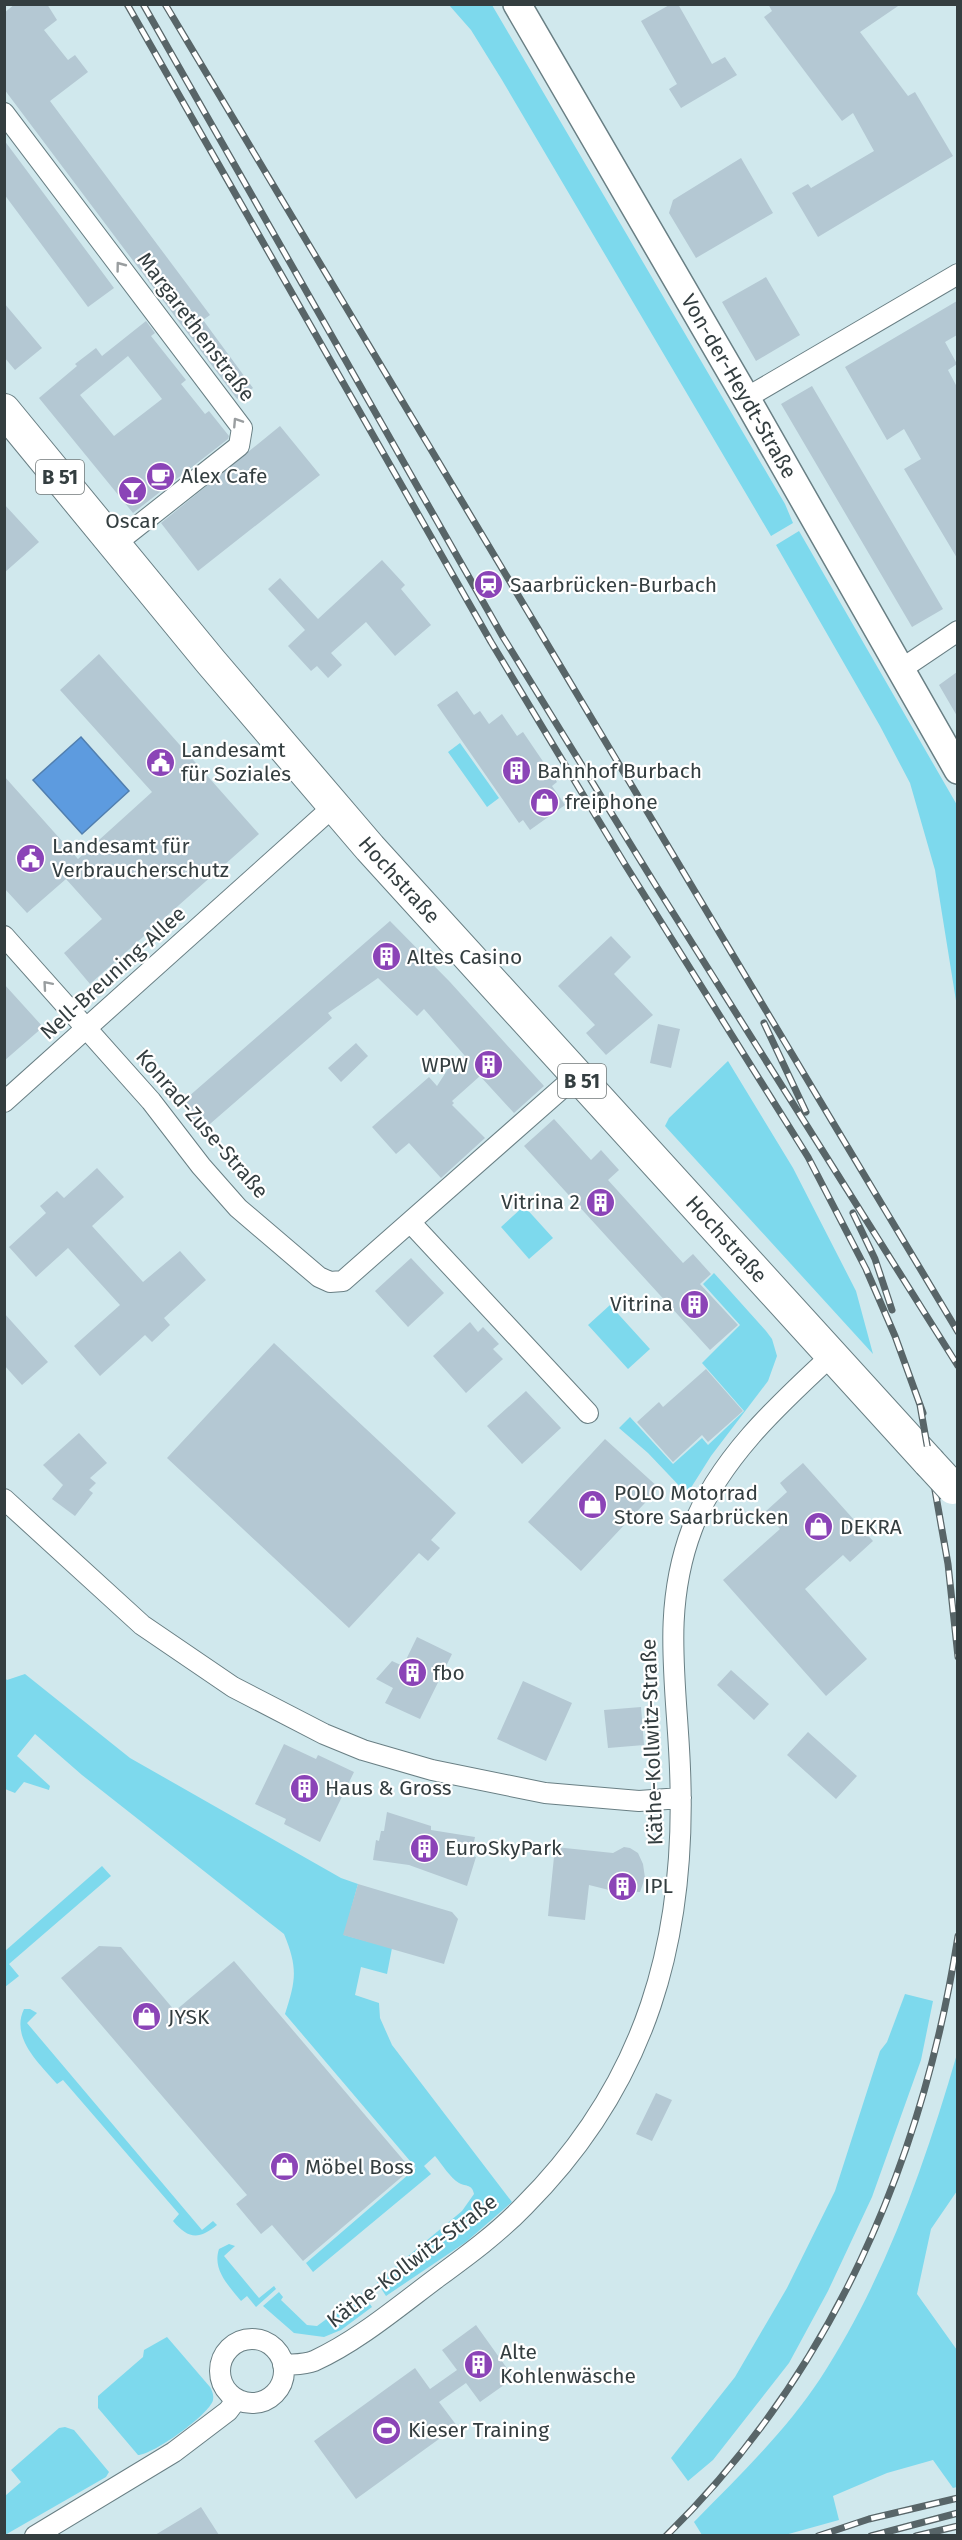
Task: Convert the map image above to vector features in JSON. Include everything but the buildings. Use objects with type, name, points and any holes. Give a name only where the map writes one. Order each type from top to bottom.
[{"type":"main road","name":"Von-der-Heydt-Straße","points":[[517,4],[746,398],[957,770]]},
{"type":"main road","name":"Hochstraße","points":[[4,410],[211,662],[334,806],[955,1490]]},
{"type":"street","name":"Margarethenstraße","points":[[4,113],[242,428],[239,446],[115,544]]},
{"type":"street","points":[[746,398],[957,274]]},
{"type":"street","points":[[900,670],[957,631]]},
{"type":"street","name":"Nell-Breuning-Allee","points":[[4,1102],[334,806]]},
{"type":"street","name":"Konrad-Zuse-Straße","points":[[4,936],[151,1101],[201,1166],[238,1208],[319,1277],[330,1282],[343,1281],[576,1075]]},
{"type":"street","points":[[410,1222],[588,1413]]},
{"type":"street","name":"Käthe-Kollwitz-Straße","points":[[283,2364],[313,2361],[350,2340],[474,2250],[526,2205],[580,2140],[618,2082],[653,2004],[666,1958],[675,1909],[681,1798],[679,1743],[672,1669],[673,1618],[685,1549],[703,1501],[729,1464],[767,1419],[831,1356]]},
{"type":"street","points":[[4,1498],[142,1625],[233,1687],[324,1734],[363,1750],[432,1770],[512,1787],[572,1796],[639,1801],[681,1798]]},
{"type":"street","points":[[247,2338],[270,2344],[279,2354],[283,2364],[281,2384],[274,2394],[262,2401],[249,2403],[237,2399],[228,2392],[220,2371],[222,2360],[228,2350],[247,2338]]},
{"type":"street","points":[[35,2535],[174,2452],[221,2417],[237,2399]]},
{"type":"shaded area","points":[[449,5],[492,5],[785,504],[793,523],[771,536],[502,80],[471,30]]},
{"type":"shaded area","points":[[799,531],[957,805],[957,1007],[935,870],[910,783],[880,726],[776,545]]},
{"type":"shaded area","points":[[81,737],[129,791],[82,834],[33,780]]},
{"type":"shaded area","points":[[460,743],[499,798],[487,807],[448,752]]},
{"type":"shaded area","points":[[728,1061],[793,1168],[856,1291],[873,1354],[665,1126],[669,1118]]},
{"type":"shaded area","points":[[524,1206],[553,1238],[529,1259],[501,1227]]},
{"type":"shaded area","points":[[714,1273],[766,1331],[772,1339],[777,1356],[768,1381],[711,1456],[687,1494],[648,1453],[619,1428],[630,1417],[673,1464],[702,1438],[708,1445],[744,1411],[702,1363],[740,1325],[703,1284]]},
{"type":"shaded area","points":[[610,1305],[650,1349],[628,1369],[588,1325]]},
{"type":"shaded area","points":[[25,1674],[130,1758],[341,1878],[358,1884],[344,1935],[392,1948],[387,1974],[361,1967],[355,1995],[379,2003],[380,2018],[392,2045],[512,2202],[466,2242],[386,2296],[377,2282],[462,2211],[474,2194],[472,2189],[456,2181],[435,2156],[424,2166],[431,2174],[313,2272],[306,2263],[416,2168],[285,2014],[294,1974],[292,1956],[284,1934],[82,1775],[35,1734],[17,1756],[50,1786],[49,1790],[24,1782],[15,1793],[5,1789],[4,1677],[7,1680]]},
{"type":"shaded area","points":[[102,1866],[111,1876],[9,1964],[19,1976],[5,1987],[5,1951]]},
{"type":"shaded area","points":[[905,1994],[933,2001],[921,2060],[872,2197],[828,2291],[789,2363],[713,2460],[688,2481],[671,2458],[735,2377],[787,2288],[835,2191],[880,2051],[887,2042]]},
{"type":"shaded area","points":[[24,2009],[37,2013],[27,2023],[202,2230],[213,2221],[217,2225],[199,2235],[189,2234],[178,2227],[173,2221],[179,2214],[63,2080],[57,2084],[35,2059],[21,2030]]},
{"type":"shaded area","points":[[957,2054],[957,2191],[931,2229],[917,2294],[957,2350],[957,2487],[953,2488],[933,2460],[887,2473],[833,2496],[839,2520],[785,2535],[702,2535],[694,2522],[760,2454],[806,2399],[843,2341],[864,2302],[916,2180]]},
{"type":"shaded area","points":[[229,2244],[235,2246],[224,2256],[259,2298],[274,2286],[276,2289],[256,2307],[247,2296],[241,2301],[220,2271],[217,2257],[219,2249]]},
{"type":"shaded area","points":[[279,2292],[283,2297],[281,2300],[307,2325],[317,2326],[362,2293],[372,2307],[341,2330],[324,2337],[294,2333],[263,2306]]},
{"type":"shaded area","points":[[167,2337],[210,2387],[213,2400],[192,2424],[180,2433],[156,2448],[138,2455],[98,2408],[98,2396],[143,2357],[144,2350]]},
{"type":"shaded area","points":[[59,2428],[74,2430],[109,2472],[106,2477],[5,2535],[5,2496],[21,2482],[11,2470]]},
{"type":"railway","points":[[127,4],[491,642],[626,866],[808,1157],[866,1269],[895,1336],[923,1413]]},
{"type":"railway","points":[[143,4],[503,637],[658,889],[958,1366]]},
{"type":"railway","points":[[165,4],[958,1332]]},
{"type":"railway","points":[[764,1023],[806,1112]]},
{"type":"railway","points":[[853,1213],[875,1259],[892,1310]]},
{"type":"railway","points":[[920,1405],[948,1564],[958,1657]]},
{"type":"railway","points":[[666,2536],[724,2473],[776,2406],[822,2335],[861,2260],[894,2182],[921,2102],[942,2020],[958,1936]]},
{"type":"railway","points":[[818,2536],[869,2519],[958,2498]]},
{"type":"railway","points":[[871,2536],[958,2513]]},
{"type":"railway","points":[[916,2536],[958,2526]]},
{"type":"place","name":"Alex Cafe","points":[[160,476]]},
{"type":"place","name":"Oscar","points":[[132,490]]},
{"type":"place","name":"Saarbrücken-Burbach","points":[[489,585]]},
{"type":"place","name":"Landesamt für Soziales","points":[[160,762]]},
{"type":"place","name":"Bahnhof Burbach","points":[[516,771]]},
{"type":"place","name":"freiphone","points":[[544,802]]},
{"type":"place","name":"Landesamt für Verbraucherschutz","points":[[31,858]]},
{"type":"place","name":"Altes Casino","points":[[386,957]]},
{"type":"place","name":"WPW","points":[[489,1065]]},
{"type":"place","name":"Vitrina 2","points":[[601,1202]]},
{"type":"place","name":"Vitrina","points":[[694,1304]]},
{"type":"place","name":"POLO Motorrad Store Saarbrücken","points":[[593,1505]]},
{"type":"place","name":"DEKRA","points":[[819,1527]]},
{"type":"place","name":"fbo","points":[[412,1673]]},
{"type":"place","name":"Haus & Gross","points":[[304,1788]]},
{"type":"place","name":"EuroSkyPark","points":[[424,1848]]},
{"type":"place","name":"IPL","points":[[623,1886]]},
{"type":"place","name":"JYSK","points":[[147,2017]]},
{"type":"place","name":"Möbel Boss","points":[[284,2167]]},
{"type":"place","name":"Alte Kohlenwäsche","points":[[479,2364]]},
{"type":"place","name":"Kieser Training","points":[[387,2430]]}]
